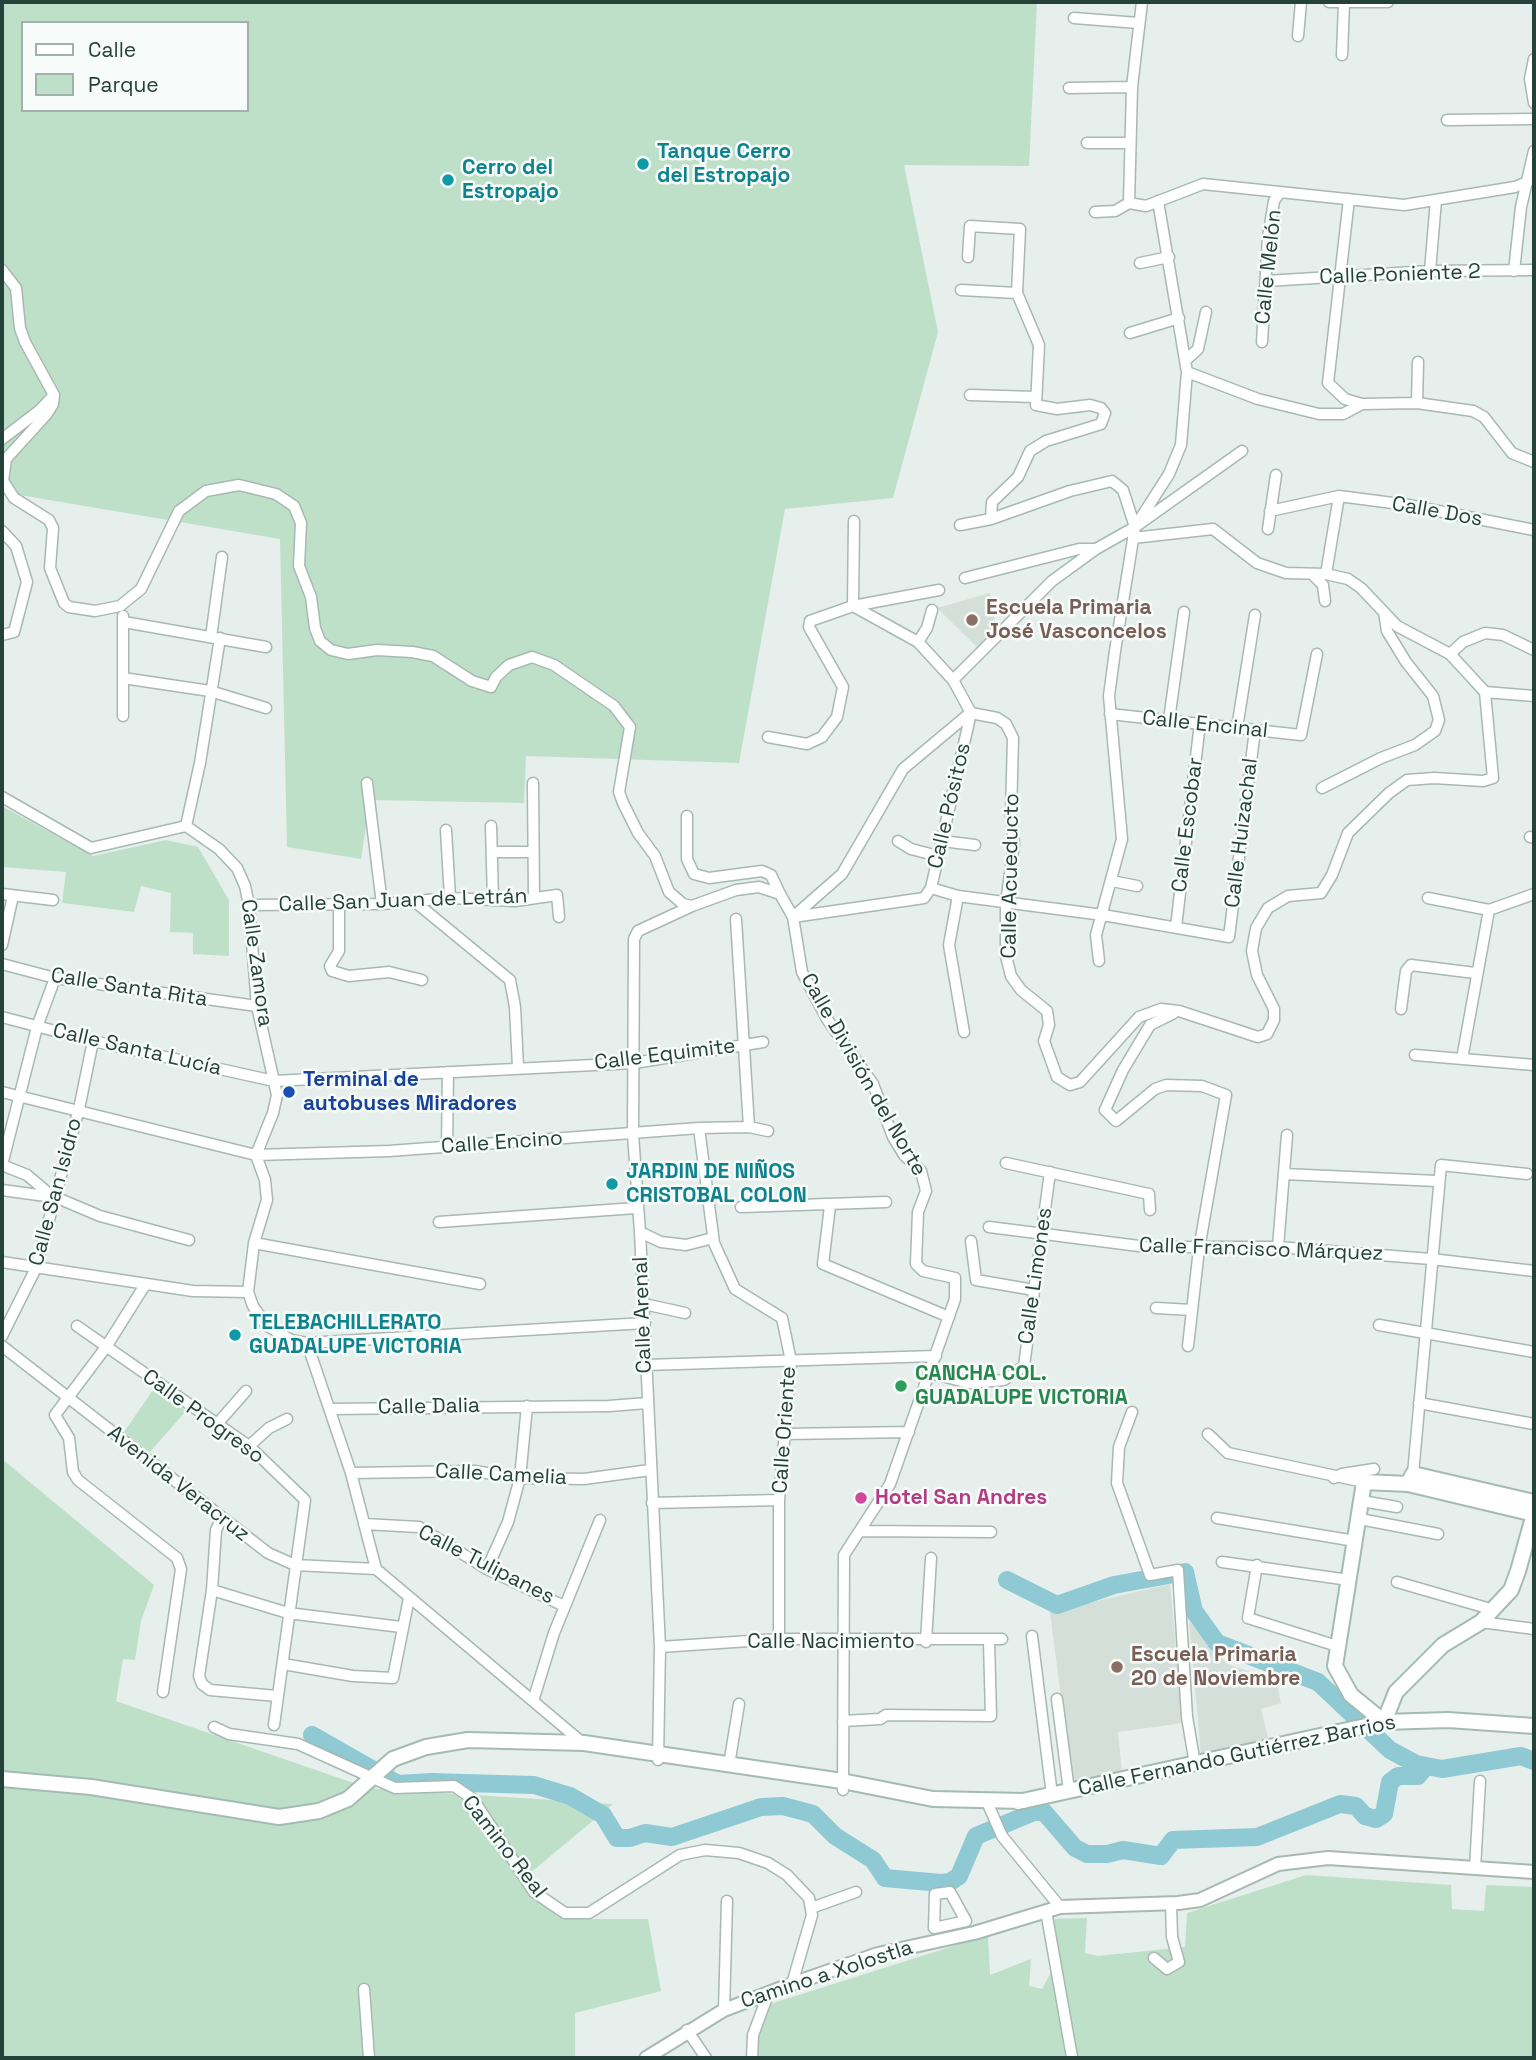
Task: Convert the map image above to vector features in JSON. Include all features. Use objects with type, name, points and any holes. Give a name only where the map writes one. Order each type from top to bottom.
[{"type":"main road","points":[[1410,1479],[1534,1514],[1511,1590],[1481,1622],[1443,1645],[1396,1692],[1384,1722],[1345,1688],[1335,1667],[1364,1482],[1410,1479],[1534,1502]]},
{"type":"main road","name":"Calle Fernando Gutiérrez Barrios","points":[[659,1757],[729,1765],[843,1786],[932,1807],[989,1805],[1024,1801],[1384,1722],[1448,1720],[1534,1726]]},
{"type":"main road","name":"Calle Fernando Gutiérrez Barrios","points":[[377,1772],[393,1759],[426,1747],[468,1740],[585,1746],[843,1786]]},
{"type":"main road","points":[[2,1779],[91,1787],[279,1817],[319,1811],[348,1799],[377,1772]]},
{"type":"street","points":[[1129,203],[1132,87],[1142,2]]},
{"type":"street","points":[[1298,36],[1301,2]]},
{"type":"street","points":[[1329,2],[1388,2]]},
{"type":"street","points":[[1342,55],[1344,4]]},
{"type":"street","points":[[1074,18],[1138,23]]},
{"type":"street","points":[[1534,59],[1530,79],[1534,103]]},
{"type":"street","points":[[1069,88],[1132,87]]},
{"type":"street","points":[[1447,120],[1534,119]]},
{"type":"street","points":[[1087,143],[1129,143]]},
{"type":"street","points":[[1514,271],[1521,207],[1530,180],[1534,152]]},
{"type":"street","points":[[1095,212],[1115,211],[1129,203],[1146,206],[1203,184],[1404,205],[1515,187],[1530,180]]},
{"type":"street","name":"Calle Melón","points":[[1262,342],[1271,213],[1280,192]]},
{"type":"street","points":[[1349,199],[1342,276],[1328,372],[1328,383],[1335,393],[1362,404],[1418,403],[1473,411],[1484,417],[1511,453],[1534,462]]},
{"type":"street","points":[[1430,271],[1436,200]]},
{"type":"street","points":[[1134,533],[1169,474],[1181,444],[1187,372],[1180,318],[1158,201]]},
{"type":"street","points":[[1521,207],[1534,206]]},
{"type":"street","points":[[968,257],[970,226],[1020,229],[1017,293],[1039,345],[1041,362],[1035,397],[1039,408],[1090,405],[1101,408],[1105,413],[1101,424],[1045,441],[1030,451],[1018,477],[992,502],[991,519]]},
{"type":"street","points":[[1139,263],[1169,257]]},
{"type":"street","points":[[2,270],[16,288],[20,328],[25,342],[54,395],[53,404],[46,415],[6,459],[3,481],[14,498],[49,520],[53,528],[50,568],[64,603],[69,607],[95,611],[120,606],[141,589],[160,554],[172,522],[189,500],[206,491],[239,485],[276,494],[294,506],[301,523],[299,566],[311,597],[315,628],[320,641],[331,650],[348,654],[377,650],[433,656],[491,687],[496,677],[509,665],[532,657],[554,665],[614,706],[630,727],[620,792],[638,833],[655,856],[669,892],[683,904],[692,906],[748,888],[768,888],[780,894]]},
{"type":"street","name":"Calle Poniente 2","points":[[1266,281],[1430,271],[1534,270]]},
{"type":"street","points":[[961,290],[1017,293]]},
{"type":"street","points":[[1186,360],[1198,349],[1206,312]]},
{"type":"street","points":[[1130,333],[1180,318]]},
{"type":"street","points":[[1418,362],[1418,403]]},
{"type":"street","points":[[1187,372],[1258,399],[1319,414],[1343,414],[1362,404]]},
{"type":"street","points":[[2,439],[40,411],[54,395]]},
{"type":"street","points":[[970,395],[1035,397]]},
{"type":"street","points":[[953,680],[1052,581],[1096,549],[1134,533],[1242,451]]},
{"type":"street","points":[[1268,529],[1276,475]]},
{"type":"street","points":[[960,525],[991,519],[1070,491],[1112,481],[1124,490],[1134,533],[1109,696],[1122,839],[1096,935],[1099,961]]},
{"type":"street","points":[[1326,574],[1339,496]]},
{"type":"street","name":"Calle Dos","points":[[1270,511],[1339,496],[1408,505],[1534,530]]},
{"type":"street","points":[[853,606],[854,520]]},
{"type":"street","points":[[1134,533],[1213,529],[1256,563],[1286,573],[1326,574],[1348,579],[1397,626],[1450,654],[1485,692],[1534,696]]},
{"type":"street","points":[[2,531],[16,546],[27,582],[14,632],[2,635]]},
{"type":"street","points":[[965,578],[1079,549],[1096,549]]},
{"type":"street","points":[[2,797],[91,848],[186,826],[200,763],[210,691],[222,557]]},
{"type":"street","points":[[1311,573],[1323,585],[1325,601]]},
{"type":"street","points":[[768,737],[807,744],[822,737],[837,717],[843,687],[809,627],[810,621],[853,606],[939,590]]},
{"type":"street","points":[[120,606],[124,622],[123,716]]},
{"type":"street","points":[[687,816],[687,859],[694,874],[709,878],[767,872],[793,917],[842,874],[903,769],[971,713],[953,680],[918,642],[853,606]]},
{"type":"street","points":[[918,642],[928,628],[932,610]]},
{"type":"street","points":[[1169,720],[1184,612]]},
{"type":"street","points":[[1322,788],[1381,758],[1415,745],[1435,731],[1439,720],[1433,696],[1406,662],[1387,631],[1384,612]]},
{"type":"street","points":[[1237,728],[1255,615]]},
{"type":"street","points":[[124,622],[266,647]]},
{"type":"street","points":[[1450,654],[1463,642],[1485,633],[1503,635],[1534,650]]},
{"type":"street","name":"Calle Encinal","points":[[1110,714],[1301,735],[1317,654]]},
{"type":"street","points":[[123,678],[210,691],[266,708]]},
{"type":"street","name":"Calle Acueducto","points":[[971,713],[997,718],[1006,724],[1013,738],[1011,815],[1014,844],[1006,903],[1006,956],[1011,976],[1021,990],[1047,1011],[1049,1025],[1044,1041],[1048,1058],[1064,1083],[1080,1082],[1139,1017],[1161,1009],[1179,1011],[1258,1037],[1267,1034],[1274,1020],[1275,1009],[1257,975],[1252,951],[1256,928],[1268,908],[1288,896],[1321,893],[1332,875],[1348,833],[1389,793],[1407,780],[1434,778],[1483,781],[1493,778],[1485,692]]},
{"type":"street","name":"Calle Pósitos","points":[[793,917],[923,898],[931,888],[971,713]]},
{"type":"street","name":"Calle Escobar","points":[[1176,927],[1200,723]]},
{"type":"street","name":"Calle Huizachal","points":[[1176,927],[1229,937],[1255,730]]},
{"type":"street","points":[[367,783],[382,904]]},
{"type":"street","points":[[533,783],[534,898]]},
{"type":"street","name":"Calle Zamora","points":[[186,826],[219,849],[237,869],[246,886],[257,1006],[270,1054],[277,1096],[274,1113],[256,1154]]},
{"type":"street","points":[[491,826],[493,900]]},
{"type":"street","points":[[446,830],[450,898]]},
{"type":"street","points":[[898,841],[911,849],[938,856]]},
{"type":"street","points":[[942,841],[975,845]]},
{"type":"street","points":[[493,852],[532,852]]},
{"type":"street","points":[[1112,881],[1137,886]]},
{"type":"street","points":[[931,888],[958,896],[1176,927]]},
{"type":"street","points":[[2,894],[52,900]]},
{"type":"street","points":[[1428,898],[1489,910],[1534,894]]},
{"type":"street","name":"Calle San Juan de Letrán","points":[[249,905],[382,904],[450,898],[493,900],[557,895],[559,917]]},
{"type":"street","points":[[2,945],[13,896]]},
{"type":"street","points":[[958,896],[948,945],[964,1032]]},
{"type":"street","points":[[414,901],[502,971],[512,983],[518,1067]]},
{"type":"street","points":[[339,905],[339,951],[330,966],[332,971],[349,976],[389,972],[422,980]]},
{"type":"street","name":"Calle Arenal","points":[[659,1757],[660,1647],[633,1133],[634,934],[692,906]]},
{"type":"street","points":[[1462,1059],[1475,973],[1489,910]]},
{"type":"street","name":"Calle División del Norte","points":[[793,917],[803,972],[827,1019],[873,1084],[893,1138],[904,1155],[921,1171],[926,1191],[918,1212],[916,1264],[923,1271],[955,1278],[955,1299],[890,1484],[844,1555],[843,1786]]},
{"type":"street","points":[[736,919],[749,1127]]},
{"type":"street","name":"Calle Santa Rita","points":[[2,964],[55,978],[257,1006]]},
{"type":"street","points":[[1401,1009],[1406,971],[1411,965],[1475,973]]},
{"type":"street","points":[[55,978],[37,1027],[2,1165],[27,1175],[55,1197],[100,1216],[189,1240]]},
{"type":"street","points":[[1179,1011],[1159,1018],[1150,1025],[1105,1105],[1107,1114],[1114,1121],[1155,1089],[1166,1085],[1202,1086],[1226,1093],[1199,1249],[1188,1346]]},
{"type":"street","name":"Calle Santa Lucía","points":[[2,1017],[93,1041],[274,1081]]},
{"type":"street","name":"Calle San Isidro","points":[[2,1336],[36,1268],[79,1109],[93,1041]]},
{"type":"street","name":"Calle Equimite","points":[[274,1081],[634,1063],[762,1042]]},
{"type":"street","points":[[1415,1055],[1534,1065]]},
{"type":"street","points":[[447,1147],[448,1072]]},
{"type":"street","name":"Calle Encino","points":[[2,1092],[256,1154],[447,1147],[699,1128],[749,1127],[768,1131]]},
{"type":"street","name":"Calle Oriente","points":[[699,1128],[713,1238],[735,1289],[782,1318],[790,1360],[779,1500],[779,1639]]},
{"type":"street","points":[[1278,1247],[1287,1135]]},
{"type":"street","points":[[256,1154],[265,1180],[267,1200],[254,1243],[248,1292],[253,1306],[266,1325],[291,1340],[307,1343],[645,1323]]},
{"type":"street","points":[[1006,1163],[1149,1194],[1150,1210]]},
{"type":"street","points":[[1410,1479],[1419,1403],[1437,1181],[1441,1165],[1527,1174]]},
{"type":"street","name":"Calle Limones","points":[[930,1373],[969,1383],[1004,1380],[1024,1366],[1050,1172]]},
{"type":"street","points":[[1284,1174],[1437,1181]]},
{"type":"street","points":[[2,1190],[55,1197]]},
{"type":"street","points":[[741,1207],[886,1202]]},
{"type":"street","points":[[830,1206],[823,1264],[949,1317]]},
{"type":"street","points":[[439,1222],[636,1208]]},
{"type":"street","name":"Calle Francisco Márquez","points":[[989,1227],[1147,1247],[1278,1247],[1431,1259],[1534,1272]]},
{"type":"street","points":[[640,1232],[661,1242],[686,1245],[713,1238]]},
{"type":"street","points":[[971,1241],[976,1280],[1034,1290]]},
{"type":"street","points":[[254,1243],[480,1284]]},
{"type":"street","points":[[2,1262],[193,1291],[248,1292]]},
{"type":"street","points":[[145,1285],[106,1347],[55,1415],[69,1438],[73,1472],[78,1480],[177,1558],[181,1569],[163,1692]]},
{"type":"street","points":[[644,1304],[685,1313]]},
{"type":"street","points":[[1156,1308],[1192,1310]]},
{"type":"street","points":[[1379,1325],[1424,1335],[1534,1352]]},
{"type":"street","name":"Calle Progreso","points":[[77,1326],[249,1446],[305,1500],[295,1565]]},
{"type":"street","points":[[307,1343],[351,1473],[376,1569],[585,1746]]},
{"type":"street","name":"Avenida Veracruz","points":[[2,1346],[268,1553],[295,1565],[376,1569]]},
{"type":"street","points":[[645,1365],[936,1356]]},
{"type":"street","points":[[217,1424],[246,1391]]},
{"type":"street","name":"Calle Dalia","points":[[330,1409],[647,1403]]},
{"type":"street","points":[[1419,1403],[1534,1423]]},
{"type":"street","points":[[487,1569],[508,1522],[520,1478],[527,1406]]},
{"type":"street","points":[[1132,1412],[1119,1447],[1117,1483],[1150,1575],[1178,1570],[1187,1717],[1195,1764]]},
{"type":"street","points":[[249,1446],[269,1428],[287,1419]]},
{"type":"street","points":[[785,1434],[909,1432]]},
{"type":"street","points":[[1208,1434],[1228,1453],[1334,1478],[1364,1482]]},
{"type":"street","points":[[1334,1478],[1342,1474],[1374,1469]]},
{"type":"street","name":"Calle Camelia","points":[[351,1473],[474,1471],[520,1478],[584,1479],[650,1470]]},
{"type":"street","points":[[652,1503],[779,1500]]},
{"type":"street","points":[[1362,1501],[1397,1507]]},
{"type":"street","points":[[222,1518],[216,1530],[212,1590],[199,1676],[202,1684],[210,1690],[277,1696]]},
{"type":"street","points":[[1217,1518],[1355,1541]]},
{"type":"street","points":[[1360,1519],[1438,1534]]},
{"type":"street","points":[[533,1701],[564,1606],[600,1520]]},
{"type":"street","name":"Calle Tulipanes","points":[[364,1524],[419,1527],[487,1569],[564,1606]]},
{"type":"street","points":[[860,1531],[991,1532]]},
{"type":"street","points":[[926,1642],[931,1558]]},
{"type":"street","points":[[1222,1562],[1256,1564],[1349,1580]]},
{"type":"street","points":[[1256,1564],[1248,1618],[1337,1646]]},
{"type":"street","points":[[274,1725],[295,1565]]},
{"type":"street","points":[[1397,1582],[1494,1610]]},
{"type":"street","points":[[212,1590],[288,1613],[401,1627]]},
{"type":"street","points":[[283,1664],[353,1676],[393,1678],[401,1627],[410,1598]]},
{"type":"street","points":[[1481,1622],[1534,1629]]},
{"type":"street","points":[[1032,1636],[1052,1795]]},
{"type":"street","name":"Calle Nacimiento","points":[[660,1647],[779,1639],[926,1642],[1002,1640]]},
{"type":"street","points":[[843,1721],[880,1719],[886,1715],[991,1716],[989,1641]]},
{"type":"street","points":[[1057,1699],[1069,1791]]},
{"type":"street","points":[[729,1765],[739,1704]]},
{"type":"street","name":"Camino Real","points":[[215,1727],[229,1734],[298,1744],[377,1772],[395,1788],[454,1786],[473,1799],[534,1892],[565,1913],[589,1913],[680,1855],[705,1850],[739,1853],[768,1863],[800,1886],[809,1898],[811,1908]]},
{"type":"street","points":[[1475,1869],[1480,1781]]},
{"type":"street","points":[[989,1805],[1002,1836],[1060,1907]]},
{"type":"street","name":"Camino a Xolostla","points":[[646,2058],[687,2030],[724,2010],[769,1992],[953,1931],[1060,1907],[1171,1904],[1200,1900],[1278,1864],[1328,1858],[1534,1872]]},
{"type":"street","points":[[792,1984],[812,1915],[811,1908],[856,1892]]},
{"type":"street","points":[[724,2010],[727,1901]]},
{"type":"street","points":[[1154,1958],[1159,1965],[1167,1969],[1179,1962],[1179,1954],[1172,1937],[1171,1904]]},
{"type":"street","points":[[1045,1911],[1072,2057]]},
{"type":"street","points":[[365,1989],[369,2058]]},
{"type":"street","points":[[752,2058],[753,2035],[769,1992]]},
{"type":"street","points":[[687,2030],[706,2058]]},
{"type":"shaded area","name":"Escuela Primaria José Vasconcelos","points":[[990,593],[997,633],[980,650],[937,608]]},
{"type":"shaded area","name":"Escuela Primaria 20 de Noviembre","points":[[1170,1584],[1183,1723],[1118,1732],[1122,1773],[1072,1783],[1050,1612]]},
{"type":"shaded area","points":[[1189,1621],[1227,1664],[1276,1680],[1281,1703],[1261,1709],[1268,1738],[1201,1755]]},
{"type":"green space","points":[[2,2],[1037,2],[1029,166],[904,165],[938,332],[893,498],[785,509],[739,763],[526,756],[524,803],[370,800],[361,859],[287,847],[280,539],[2,492]]},
{"type":"green space","points":[[2,806],[93,856],[166,840],[198,847],[229,900],[229,956],[193,954],[193,933],[170,932],[171,893],[141,886],[134,912],[62,903],[66,872],[2,867]]},
{"type":"green space","points":[[155,1387],[186,1411],[150,1452],[124,1432]]},
{"type":"green space","points":[[2,1459],[154,1585],[141,1621],[135,1660],[123,1659],[116,1701],[368,1788],[613,1804],[523,1879],[568,1919],[648,1919],[661,1991],[575,2013],[575,2058],[2,2058]]},
{"type":"green space","points":[[1306,1875],[1451,1885],[1452,1909],[1484,1911],[1486,1885],[1534,1887],[1534,2058],[749,2058],[764,2006],[988,1935],[990,1975],[1031,1959],[1029,1986],[1042,1989],[1054,1967],[1050,1919],[1087,1918],[1085,1953],[1098,1956],[1185,1947],[1187,1913]]},
{"type":"waterway","points":[[1007,1580],[1057,1605],[1114,1585],[1185,1572],[1194,1611],[1217,1643],[1318,1682],[1390,1750],[1416,1764],[1442,1769],[1521,1756],[1534,1761]]},
{"type":"waterway","points":[[312,1735],[398,1784],[431,1782],[534,1785],[570,1796],[603,1815],[617,1838],[630,1838],[645,1833],[672,1837],[761,1807],[783,1806],[813,1814],[835,1836],[873,1860],[885,1878],[941,1883],[950,1882],[959,1876],[976,1836],[1034,1812],[1044,1812],[1075,1848],[1087,1854],[1107,1854],[1123,1850],[1161,1856],[1173,1840],[1257,1837],[1340,1804],[1356,1806],[1365,1816],[1376,1819],[1384,1814],[1390,1782],[1398,1776],[1418,1776],[1426,1766]]},
{"type":"place","name":"Tanque Cerro del Estropajo","points":[[643,164]]},
{"type":"place","name":"Cerro del Estropajo","points":[[448,180]]},
{"type":"place","name":"Escuela Primaria José Vasconcelos","points":[[972,620]]},
{"type":"place","name":"Terminal de autobuses Miradores","points":[[289,1092]]},
{"type":"place","name":"JARDIN DE NIÑOS CRISTOBAL COLON","points":[[612,1184]]},
{"type":"place","name":"TELEBACHILLERATO GUADALUPE VICTORIA","points":[[235,1335]]},
{"type":"place","name":"CANCHA COL. GUADALUPE VICTORIA","points":[[901,1386]]},
{"type":"place","name":"Hotel San Andres","points":[[861,1498]]},
{"type":"place","name":"Escuela Primaria 20 de Noviembre","points":[[1117,1667]]}]
